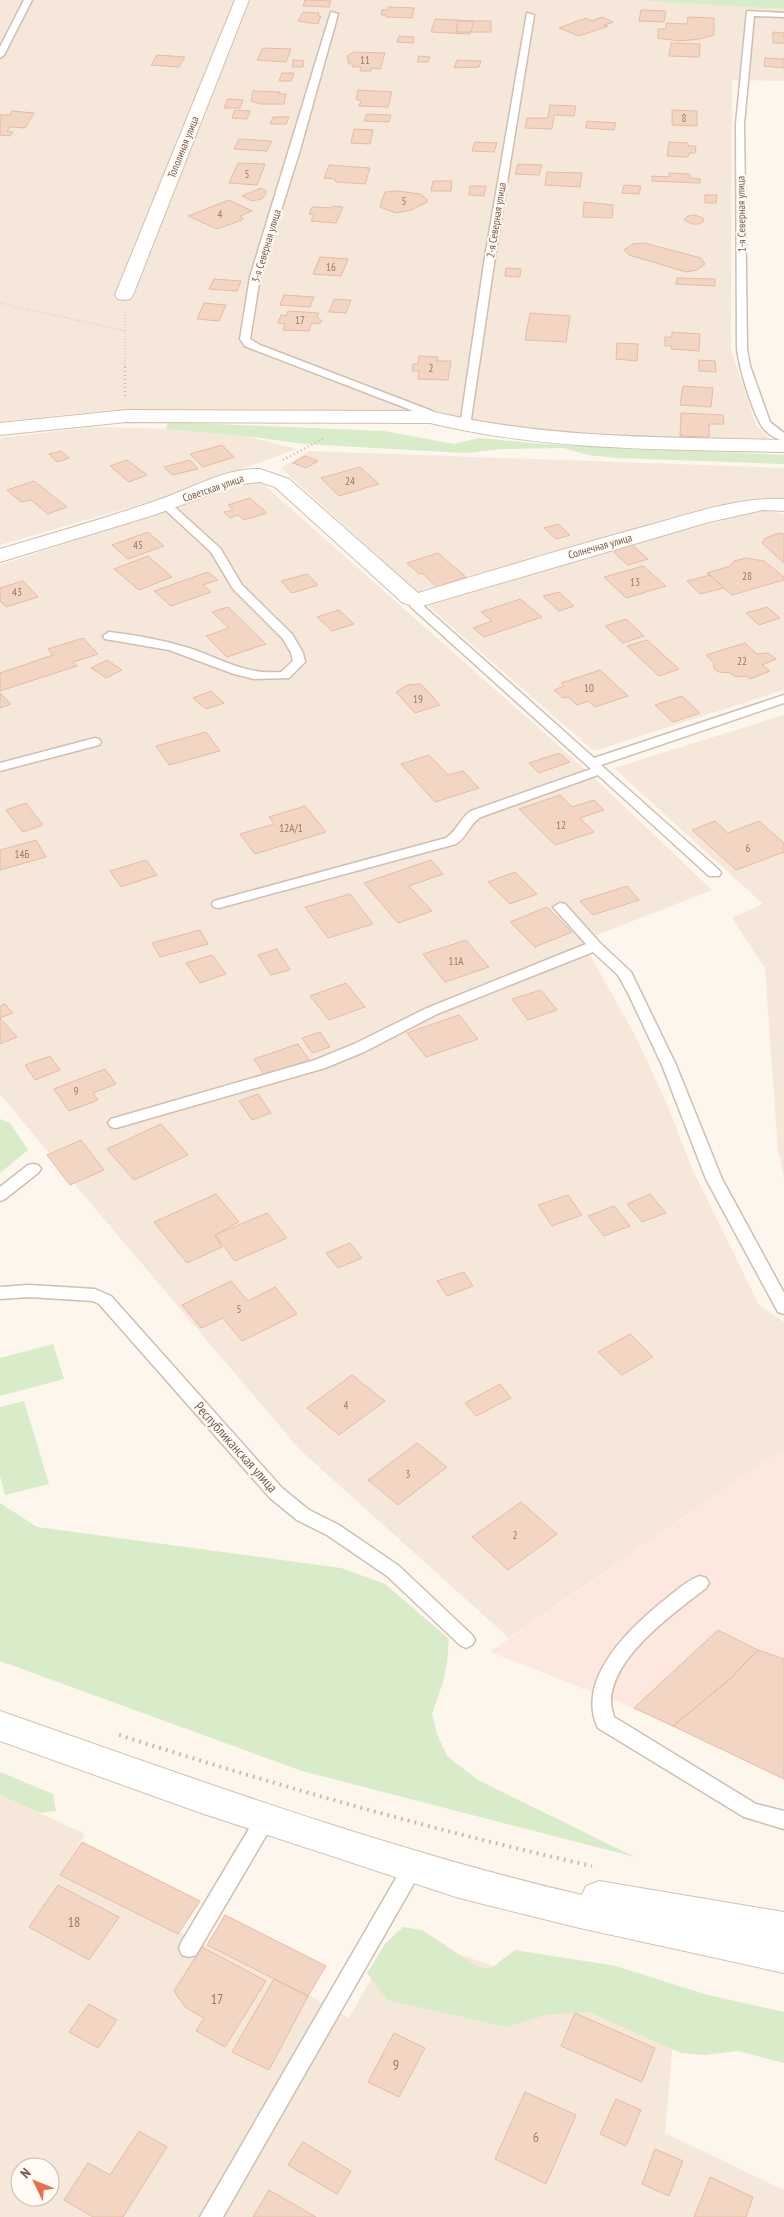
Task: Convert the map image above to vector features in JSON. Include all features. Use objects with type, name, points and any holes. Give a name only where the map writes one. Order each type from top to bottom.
[{"type":"street","name":"Тополиная улица","points":[[124,295],[242,0]]},
{"type":"street","points":[[0,429],[126,416],[434,418],[466,426],[527,435],[738,447],[784,446]]},
{"type":"street","name":"Советская улица","points":[[0,556],[165,504],[225,482],[259,474],[271,477],[282,483],[415,599]]},
{"type":"street","name":"Солнечная улица","points":[[415,599],[706,516],[763,504],[784,505]]},
{"type":"street","points":[[0,1726],[201,1797],[459,1881],[580,1911],[784,1956]]},
{"type":"street","points":[[417,1866],[784,1930]]},
{"type":"lane","points":[[0,55],[28,0]]},
{"type":"lane","name":"1-я Северная улица","points":[[784,15],[750,13],[740,124],[742,348],[745,366],[765,423],[771,430],[784,438]]},
{"type":"lane","name":"3-я Северная улица","points":[[334,14],[295,150],[255,277],[245,339],[248,344],[428,413],[434,418]]},
{"type":"lane","name":"2-я Северная улица","points":[[466,426],[490,257],[530,15]]},
{"type":"lane","points":[[109,636],[143,640],[210,660],[249,676],[285,675],[299,662],[297,653],[288,637],[237,587],[216,550],[165,504]]},
{"type":"lane","points":[[415,599],[415,604],[714,872]]},
{"type":"lane","points":[[219,904],[451,841],[461,835],[466,828],[468,819],[476,814],[597,766],[784,699]]},
{"type":"lane","points":[[0,767],[94,742]]},
{"type":"lane","points":[[560,907],[594,946],[624,972],[647,1015],[714,1180],[784,1308]]},
{"type":"lane","points":[[116,1123],[320,1064],[359,1048],[432,1011],[594,946]]},
{"type":"lane","points":[[0,1195],[33,1170]]},
{"type":"lane","name":"Республиканская улица","points":[[0,1293],[62,1292],[95,1295],[106,1300],[276,1493],[303,1515],[333,1530],[393,1571],[466,1640]]},
{"type":"lane","points":[[700,1583],[667,1607],[646,1626],[616,1662],[601,1695],[600,1711],[605,1722],[751,1811],[784,1820]]},
{"type":"lane","points":[[189,1948],[266,1818]]},
{"type":"lane","points":[[211,2217],[417,1866]]},
{"type":"path","points":[[124,295],[126,416]]},
{"type":"path","points":[[0,303],[125,331]]},
{"type":"path","points":[[259,474],[334,431],[346,417]]},
{"type":"path","points":[[111,1732],[368,1811],[451,1834],[601,1868]]},
{"type":"shaded area","points":[[0,0],[633,0],[784,9],[784,81],[732,80],[731,350],[756,425],[773,442],[537,433],[476,425],[305,414],[110,410],[0,422]]},
{"type":"shaded area","points":[[92,427],[221,430],[297,449],[158,499],[0,545],[0,438]]},
{"type":"shaded area","points":[[309,451],[784,468],[784,500],[764,499],[589,544],[421,595],[281,468]]},
{"type":"shaded area","points":[[253,482],[263,484],[586,770],[712,890],[582,941],[635,1035],[667,1104],[691,1166],[759,1305],[784,1322],[784,1448],[509,1638],[300,1450],[0,1094],[0,565]]},
{"type":"shaded area","points":[[762,510],[784,514],[784,690],[594,751],[428,606],[631,544]]},
{"type":"shaded area","points":[[784,715],[784,1177],[778,1151],[765,968],[732,918],[763,904],[614,768]]},
{"type":"shaded area","points":[[784,1448],[784,1659],[758,1650],[730,1679],[673,1726],[634,1708],[490,1652]]},
{"type":"shaded area","points":[[0,1795],[85,1834],[60,1875],[178,1934],[180,1932],[309,1995],[349,2018],[397,1933],[674,2028],[665,2133],[784,2190],[784,2217],[0,2217]]},
{"type":"green space","points":[[633,0],[784,0],[784,9],[765,8]]},
{"type":"green space","points":[[168,422],[384,431],[454,444],[479,438],[543,444],[784,455],[784,464],[617,458],[588,455],[564,448],[502,449],[465,453],[304,444],[246,436],[166,429]]},
{"type":"green space","points":[[0,1119],[10,1123],[28,1150],[0,1173]]},
{"type":"green space","points":[[53,1344],[64,1379],[0,1396],[0,1358]]},
{"type":"green space","points":[[24,1401],[49,1484],[5,1495],[0,1476],[0,1407]]},
{"type":"green space","points":[[0,1503],[37,1527],[341,1568],[385,1584],[449,1639],[443,1682],[432,1714],[437,1734],[447,1756],[478,1780],[635,1857],[302,1771],[0,1661]]},
{"type":"green space","points":[[0,1772],[53,1794],[56,1811],[40,1813],[0,1795]]},
{"type":"green space","points":[[403,1927],[422,1930],[478,1967],[490,1969],[515,1950],[616,1966],[704,1994],[784,2012],[784,2063],[738,2051],[704,2055],[681,2053],[589,2012],[545,2015],[507,2027],[387,2000],[367,1973],[385,1944]]},
{"type":"building","points":[[305,0],[331,1],[329,7],[303,6]]},
{"type":"building","points":[[388,7],[414,8],[412,18],[386,17],[381,15],[382,10],[388,10]]},
{"type":"building","points":[[641,10],[666,11],[664,22],[639,21]]},
{"type":"building","points":[[303,12],[319,13],[318,16],[321,16],[318,24],[298,21]]},
{"type":"building","points":[[602,17],[613,22],[604,25],[608,26],[579,36],[559,28],[586,18],[592,21]]},
{"type":"building","points":[[688,17],[714,18],[714,35],[700,39],[679,41],[658,38],[658,29],[666,29],[666,23],[687,24]]},
{"type":"building","points":[[435,19],[474,21],[470,34],[431,32]]},
{"type":"building","points":[[458,21],[491,21],[491,32],[456,32]]},
{"type":"building","points":[[773,32],[784,33],[784,43],[773,43]]},
{"type":"building","points":[[399,36],[414,37],[413,43],[397,42]]},
{"type":"building","points":[[671,43],[700,44],[699,57],[669,56]]},
{"type":"building","points":[[263,48],[291,49],[286,62],[257,60]]},
{"type":"building","points":[[354,52],[385,53],[380,69],[372,68],[371,71],[360,71],[361,67],[352,67],[354,64],[349,64],[347,56]]},
{"type":"building","points":[[157,55],[185,57],[179,67],[151,65]]},
{"type":"building","points":[[419,56],[430,57],[428,62],[417,62]]},
{"type":"building","points":[[765,58],[784,59],[784,68],[764,66]]},
{"type":"building","points":[[293,60],[304,61],[303,67],[292,67]]},
{"type":"building","points":[[457,60],[481,61],[479,67],[454,68]]},
{"type":"building","points":[[282,73],[294,73],[291,81],[279,81]]},
{"type":"building","points":[[358,90],[392,92],[388,107],[359,106],[361,101],[356,99]]},
{"type":"building","points":[[253,91],[286,94],[284,104],[260,104],[251,101]]},
{"type":"building","points":[[228,99],[243,100],[240,108],[224,108]]},
{"type":"building","points":[[550,105],[576,106],[574,116],[554,115],[552,129],[525,128],[527,118],[548,118]]},
{"type":"building","points":[[235,110],[250,111],[247,119],[232,118]]},
{"type":"building","points":[[672,110],[697,111],[697,126],[672,125]]},
{"type":"building","points":[[12,111],[34,113],[25,128],[10,127],[7,131],[13,132],[10,136],[0,135],[0,115],[10,115]]},
{"type":"building","points":[[367,114],[391,115],[389,122],[364,121]]},
{"type":"building","points":[[273,117],[289,117],[286,124],[270,124]]},
{"type":"building","points":[[587,121],[616,123],[614,130],[586,128]]},
{"type":"building","points":[[354,129],[373,130],[370,144],[351,143]]},
{"type":"building","points":[[239,139],[272,141],[267,151],[234,149]]},
{"type":"building","points":[[475,142],[497,143],[494,152],[472,151]]},
{"type":"building","points":[[669,142],[688,143],[688,146],[696,146],[695,153],[689,153],[688,157],[667,156]]},
{"type":"building","points":[[238,163],[265,164],[257,185],[229,183]]},
{"type":"building","points":[[518,164],[542,165],[539,175],[515,174]]},
{"type":"building","points":[[329,165],[370,168],[365,184],[336,182],[335,179],[324,178]]},
{"type":"building","points":[[547,172],[582,173],[580,187],[545,185]]},
{"type":"building","points":[[669,173],[690,174],[690,178],[700,179],[700,183],[652,181],[652,176],[669,177]]},
{"type":"building","points":[[433,181],[452,181],[451,191],[431,191]]},
{"type":"building","points":[[624,185],[641,186],[639,194],[622,193]]},
{"type":"building","points":[[470,186],[486,186],[484,196],[469,195]]},
{"type":"building","points":[[261,188],[267,191],[262,199],[252,201],[242,196]]},
{"type":"building","points":[[398,191],[420,194],[427,199],[427,202],[411,210],[396,213],[380,207],[385,192]]},
{"type":"building","points":[[705,195],[717,195],[716,203],[705,203]]},
{"type":"building","points":[[229,200],[252,211],[240,216],[243,218],[242,220],[217,229],[188,216]]},
{"type":"building","points":[[584,202],[613,205],[612,218],[583,217]]},
{"type":"building","points":[[333,206],[343,207],[336,223],[311,221],[314,215],[309,214],[312,207],[332,208]]},
{"type":"building","points":[[695,215],[703,218],[704,221],[699,224],[692,224],[684,220],[688,216]]},
{"type":"building","points":[[644,243],[701,258],[705,264],[697,270],[686,272],[629,255],[624,250],[633,244]]},
{"type":"building","points":[[320,257],[348,259],[341,276],[313,274]]},
{"type":"building","points":[[506,268],[521,269],[520,277],[505,276]]},
{"type":"building","points":[[677,278],[715,279],[715,286],[676,284]]},
{"type":"building","points":[[214,279],[241,281],[237,291],[209,289]]},
{"type":"building","points":[[284,295],[314,297],[310,307],[280,305]]},
{"type":"building","points":[[334,299],[351,300],[346,313],[329,312]]},
{"type":"building","points":[[204,303],[226,305],[219,321],[197,319]]},
{"type":"building","points":[[288,311],[319,313],[317,317],[322,321],[311,324],[309,331],[283,330],[285,324],[278,323],[281,315],[286,316]]},
{"type":"building","points":[[530,313],[570,316],[566,342],[525,340]]},
{"type":"building","points":[[672,332],[700,334],[699,351],[671,349],[672,346],[665,346],[665,337],[672,337]]},
{"type":"building","points":[[617,343],[638,344],[637,361],[616,359]]},
{"type":"building","points":[[419,356],[438,357],[437,361],[451,361],[448,380],[418,379],[419,371],[412,371],[413,364],[418,364]]},
{"type":"building","points":[[699,360],[715,361],[716,372],[699,371]]},
{"type":"building","points":[[683,386],[713,388],[711,407],[680,405]]},
{"type":"building","points":[[681,413],[723,415],[724,424],[709,424],[709,437],[680,436]]},
{"type":"building","points":[[222,445],[234,457],[203,467],[190,454]]},
{"type":"building","points":[[61,451],[69,458],[57,462],[49,454]]},
{"type":"building","points":[[305,456],[318,461],[306,468],[293,463]]},
{"type":"building","points":[[127,460],[147,475],[129,482],[110,466]]},
{"type":"building","points":[[190,460],[198,469],[172,475],[164,467]]},
{"type":"building","points":[[360,467],[379,484],[339,496],[321,478]]},
{"type":"building","points":[[34,481],[67,507],[48,514],[31,500],[21,502],[7,490]]},
{"type":"building","points":[[250,498],[267,513],[244,520],[238,515],[230,518],[224,512],[233,510],[228,505]]},
{"type":"building","points":[[558,524],[570,535],[556,539],[544,528]]},
{"type":"building","points":[[148,532],[164,546],[128,559],[112,545]]},
{"type":"building","points":[[780,533],[784,534],[784,563],[762,543],[765,538]]},
{"type":"building","points":[[631,544],[648,559],[628,565],[611,550]]},
{"type":"building","points":[[438,553],[466,577],[437,587],[422,573],[419,574],[407,563]]},
{"type":"building","points":[[148,556],[172,577],[139,590],[114,569]]},
{"type":"building","points":[[746,558],[764,561],[784,577],[784,580],[732,595],[707,573],[730,566],[734,561]]},
{"type":"building","points":[[643,566],[666,586],[626,598],[604,577]]},
{"type":"building","points":[[208,572],[218,580],[203,585],[211,592],[171,606],[154,591]]},
{"type":"building","points":[[307,574],[318,585],[292,593],[281,581]]},
{"type":"building","points":[[710,575],[724,588],[700,594],[687,581]]},
{"type":"building","points":[[23,581],[38,597],[6,607],[0,601],[0,588]]},
{"type":"building","points":[[559,592],[574,606],[559,611],[543,596]]},
{"type":"building","points":[[520,599],[542,617],[484,637],[473,628],[492,621],[481,612]]},
{"type":"building","points":[[228,607],[266,644],[227,657],[206,636],[229,628],[212,612]]},
{"type":"building","points":[[767,607],[780,618],[759,625],[746,613]]},
{"type":"building","points":[[339,610],[354,624],[332,631],[317,617]]},
{"type":"building","points":[[626,619],[644,636],[623,643],[605,626]]},
{"type":"building","points":[[83,638],[98,654],[73,662],[77,666],[0,691],[0,673],[53,655],[48,649]]},
{"type":"building","points":[[647,640],[679,669],[659,676],[627,646]]},
{"type":"building","points":[[745,643],[757,654],[768,653],[776,659],[762,665],[770,671],[750,679],[746,676],[736,677],[730,673],[719,672],[714,669],[714,663],[706,655]]},
{"type":"building","points":[[107,660],[122,670],[106,678],[91,668]]},
{"type":"building","points":[[600,670],[628,696],[595,707],[589,701],[577,705],[568,697],[563,698],[554,690],[564,686],[561,683]]},
{"type":"building","points":[[421,684],[440,705],[415,713],[396,692],[407,685]]},
{"type":"building","points":[[211,691],[224,703],[206,709],[193,698]]},
{"type":"building","points":[[0,693],[11,704],[0,708]]},
{"type":"building","points":[[682,696],[700,713],[673,722],[655,705]]},
{"type":"building","points":[[206,732],[220,751],[169,765],[156,746]]},
{"type":"building","points":[[559,753],[570,762],[539,773],[529,763]]},
{"type":"building","points":[[429,755],[448,775],[463,771],[479,788],[435,802],[401,764]]},
{"type":"building","points":[[560,795],[572,807],[594,800],[604,810],[580,818],[594,832],[555,845],[519,809]]},
{"type":"building","points":[[26,803],[43,825],[23,832],[6,810]]},
{"type":"building","points":[[305,806],[326,832],[255,854],[240,834],[274,824],[269,817]]},
{"type":"building","points":[[715,821],[728,833],[759,821],[784,843],[784,852],[736,870],[692,830]]},
{"type":"building","points":[[36,840],[46,857],[0,870],[0,850]]},
{"type":"building","points":[[146,860],[157,875],[121,887],[110,871]]},
{"type":"building","points":[[431,860],[443,874],[409,886],[432,911],[398,923],[364,883]]},
{"type":"building","points":[[515,872],[537,894],[510,904],[488,882]]},
{"type":"building","points":[[627,886],[639,900],[593,915],[580,901]]},
{"type":"building","points":[[350,894],[373,924],[328,938],[305,907]]},
{"type":"building","points":[[547,907],[572,932],[535,947],[510,922]]},
{"type":"building","points":[[200,930],[208,944],[160,957],[152,943]]},
{"type":"building","points":[[466,940],[489,967],[445,982],[423,954]]},
{"type":"building","points":[[277,949],[290,970],[271,975],[258,955]]},
{"type":"building","points":[[212,955],[226,974],[200,983],[186,963]]},
{"type":"building","points":[[346,983],[365,1007],[329,1020],[310,996]]},
{"type":"building","points":[[541,990],[557,1010],[528,1020],[512,999]]},
{"type":"building","points":[[5,1004],[13,1013],[0,1018],[0,1006]]},
{"type":"building","points":[[459,1015],[478,1039],[426,1057],[407,1033]]},
{"type":"building","points":[[0,1018],[17,1037],[0,1044]]},
{"type":"building","points":[[320,1032],[330,1047],[312,1053],[302,1038]]},
{"type":"building","points":[[298,1044],[310,1061],[266,1077],[254,1059]]},
{"type":"building","points":[[50,1056],[60,1070],[35,1080],[25,1065]]},
{"type":"building","points":[[105,1069],[116,1084],[93,1093],[98,1100],[69,1111],[54,1089]]},
{"type":"building","points":[[258,1094],[271,1113],[252,1120],[239,1101]]},
{"type":"building","points":[[161,1124],[188,1155],[134,1180],[107,1149]]},
{"type":"building","points":[[81,1140],[104,1170],[70,1185],[47,1155]]},
{"type":"building","points":[[216,1194],[239,1222],[215,1235],[222,1247],[187,1263],[154,1222]]},
{"type":"building","points":[[650,1194],[666,1213],[642,1222],[627,1204]]},
{"type":"building","points":[[568,1195],[582,1215],[552,1226],[538,1205]]},
{"type":"building","points":[[614,1206],[630,1226],[604,1236],[588,1216]]},
{"type":"building","points":[[267,1213],[287,1238],[235,1261],[215,1235]]},
{"type":"building","points":[[350,1243],[362,1258],[338,1268],[326,1253]]},
{"type":"building","points":[[464,1272],[473,1286],[447,1296],[437,1281]]},
{"type":"building","points":[[231,1281],[248,1301],[275,1287],[297,1314],[242,1341],[223,1318],[201,1328],[182,1305]]},
{"type":"building","points":[[630,1334],[653,1357],[622,1375],[598,1352]]},
{"type":"building","points":[[352,1375],[385,1401],[339,1435],[307,1408]]},
{"type":"building","points":[[500,1384],[511,1398],[476,1416],[465,1403]]},
{"type":"building","points":[[417,1443],[447,1467],[398,1505],[368,1480]]},
{"type":"building","points":[[521,1502],[557,1534],[508,1570],[472,1537]]},
{"type":"building","points":[[718,1630],[758,1650],[730,1679],[673,1726],[634,1708]]},
{"type":"building","points":[[758,1650],[784,1659],[784,1779],[673,1726],[730,1679]]},
{"type":"building","points":[[82,1842],[200,1901],[178,1934],[60,1875]]},
{"type":"building","points":[[58,1885],[119,1917],[89,1960],[29,1927]]},
{"type":"building","points":[[225,1915],[326,1966],[308,1996],[207,1945]]},
{"type":"building","points":[[202,1947],[266,1981],[225,2047],[196,2031],[204,2018],[185,2007],[174,1991]]},
{"type":"building","points":[[274,1979],[308,1996],[269,2070],[232,2052]]},
{"type":"building","points":[[89,2004],[117,2020],[98,2048],[69,2032]]},
{"type":"building","points":[[575,2013],[655,2048],[642,2082],[561,2046]]},
{"type":"building","points":[[394,2033],[425,2048],[399,2097],[368,2082]]},
{"type":"building","points":[[525,2092],[576,2115],[546,2184],[495,2159]]},
{"type":"building","points":[[616,2099],[641,2110],[626,2146],[600,2134]]},
{"type":"building","points":[[139,2131],[167,2147],[123,2217],[93,2217],[64,2200],[88,2163],[110,2175]]},
{"type":"building","points":[[303,2142],[351,2171],[337,2194],[288,2165]]},
{"type":"building","points":[[655,2149],[683,2161],[669,2196],[642,2184]]},
{"type":"building","points":[[710,2177],[753,2197],[746,2217],[694,2217]]},
{"type":"building","points":[[269,2190],[316,2217],[253,2217]]}]
